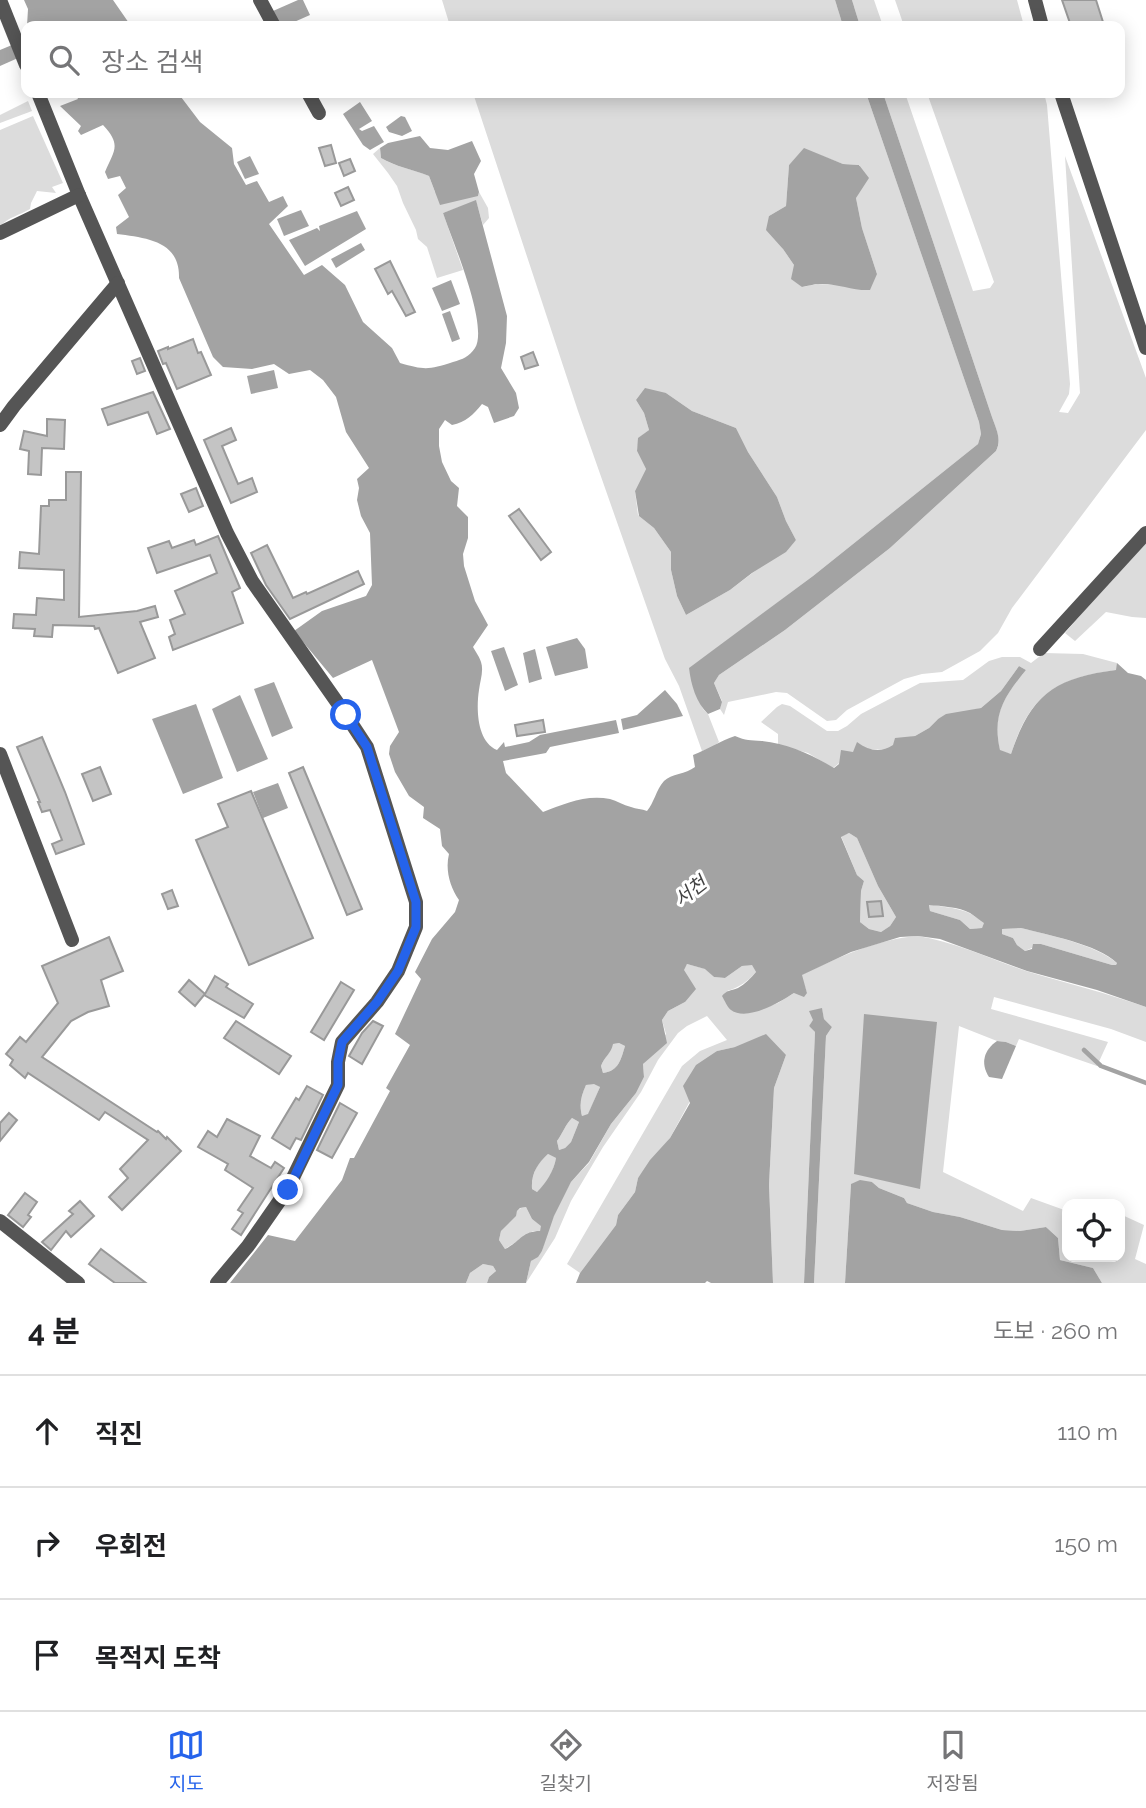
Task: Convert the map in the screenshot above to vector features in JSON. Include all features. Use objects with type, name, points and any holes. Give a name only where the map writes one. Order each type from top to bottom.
[{"type":"street","points":[[0,0],[21,52]]},
{"type":"street","points":[[260,0],[271,21]]},
{"type":"street","points":[[1035,0],[1041,21]]},
{"type":"street","points":[[39,98],[227,533],[252,581],[367,747],[416,902],[416,927],[398,971],[377,1002],[342,1042],[338,1062],[338,1085],[288,1190],[248,1246],[216,1283]]},
{"type":"street","points":[[311,98],[319,113]]},
{"type":"street","points":[[1063,98],[1146,348]]},
{"type":"street","points":[[0,233],[79,195]]},
{"type":"street","points":[[0,425],[118,283]]},
{"type":"street","points":[[1040,649],[1146,533]]},
{"type":"street","points":[[0,754],[72,940]]},
{"type":"street","points":[[0,1221],[78,1283]]},
{"type":"shaded area","points":[[442,0],[835,0],[841,21],[448,21]]},
{"type":"shaded area","points":[[852,0],[874,0],[881,21],[858,21]]},
{"type":"shaded area","points":[[895,0],[1017,0],[1023,21],[902,21]]},
{"type":"shaded area","points":[[475,98],[868,98],[979,422],[981,434],[978,444],[813,576],[690,668],[703,709],[708,714],[719,742],[713,747],[702,751],[679,686],[665,659],[578,411]],"holes":[[[804,149],[843,164],[860,165],[856,198],[862,228],[877,274],[836,285],[802,287],[769,216],[786,206],[789,165]],[[666,393],[692,411],[736,428],[777,497],[796,540],[730,590],[686,615],[677,596],[671,570],[671,552],[654,528],[638,515],[635,491],[646,469],[637,451],[639,438],[649,430],[644,413],[636,400]]]},
{"type":"shaded area","points":[[885,98],[907,98],[973,291],[990,288],[994,282],[929,98],[1045,98],[1070,384],[1069,394],[1059,412],[1068,413],[1080,393],[1065,156],[1146,378],[1146,430],[1012,608],[998,633],[980,651],[942,672],[904,679],[847,710],[836,720],[827,721],[787,693],[776,692],[728,702],[724,715],[720,709],[722,701],[714,683],[719,675],[785,630],[890,548],[996,451],[997,430]]},
{"type":"shaded area","points":[[28,101],[32,111],[0,123],[0,115]]},
{"type":"shaded area","points":[[33,116],[63,183],[52,187],[56,193],[37,191],[30,209],[0,226],[0,130]]},
{"type":"shaded area","points":[[380,148],[381,158],[386,161],[429,176],[435,192],[478,196],[479,192],[488,208],[489,218],[483,225],[476,201],[443,213],[463,270],[437,278],[427,247],[418,239],[397,186],[373,154]]},
{"type":"shaded area","points":[[1146,539],[1146,618],[1106,612],[1075,641],[1065,633]]},
{"type":"shaded area","points":[[1044,653],[1083,654],[1117,663],[1117,670],[1077,678],[1048,692],[1027,717],[1011,754],[1000,751],[997,726],[1001,707],[1026,670],[1019,666],[1001,691],[981,708],[938,719],[929,728],[887,750],[867,749],[853,752],[833,768],[808,753],[778,745],[778,734],[761,722],[782,704],[790,706],[827,731],[838,731],[861,714],[920,683],[963,680],[989,661],[1002,657],[1020,657],[1031,663]]},
{"type":"shaded area","points":[[849,833],[857,838],[878,886],[896,917],[890,926],[881,932],[869,929],[860,922],[864,881],[857,875],[841,836]]},
{"type":"shaded area","points":[[929,904],[964,911],[985,922],[982,928],[970,929],[960,920],[930,911]]},
{"type":"shaded area","points":[[1021,928],[1084,945],[1117,963],[1112,965],[1041,944],[1025,951],[1013,938],[1002,934],[1002,929]]},
{"type":"shaded area","points":[[918,936],[945,942],[1026,971],[1146,1007],[1146,1042],[1111,1029],[994,997],[991,1009],[1108,1042],[1097,1066],[1019,1039],[1016,1046],[959,1026],[943,1172],[1023,1211],[1031,1198],[1062,1209],[1062,1260],[1058,1238],[1046,1227],[1020,1231],[1002,1230],[907,1203],[904,1198],[879,1188],[872,1182],[851,1184],[845,1283],[814,1283],[826,1036],[832,1027],[824,1019],[822,1009],[809,1026],[815,1032],[804,1283],[773,1283],[769,1185],[774,1088],[786,1055],[735,1047],[717,1051],[670,1138],[638,1178],[635,1192],[618,1215],[616,1225],[580,1273],[567,1264],[682,1066],[700,1051],[727,1040],[707,1016],[678,1033],[658,1060],[641,1092],[603,1147],[571,1201],[555,1238],[526,1283],[531,1261],[542,1251],[549,1227],[571,1182],[589,1163],[611,1124],[636,1093],[644,1077],[643,1064],[666,1034],[662,1020],[668,1011],[685,1002],[684,969],[687,964],[706,969],[714,977],[725,978],[742,966],[752,964],[756,972],[750,979],[727,991],[765,1008],[794,993],[807,993],[801,975],[872,945]]},
{"type":"shaded area","points":[[612,1044],[625,1046],[618,1064],[613,1070],[603,1073],[601,1066]]},
{"type":"shaded area","points":[[594,1083],[600,1087],[588,1115],[582,1116],[583,1093],[586,1085]]},
{"type":"shaded area","points":[[572,1118],[579,1122],[571,1142],[559,1150],[557,1141]]},
{"type":"shaded area","points":[[548,1154],[556,1158],[555,1163],[544,1185],[537,1192],[532,1189],[534,1174]]},
{"type":"shaded area","points":[[526,1207],[532,1219],[542,1226],[540,1231],[533,1231],[505,1249],[499,1240],[501,1231],[517,1211]]},
{"type":"shaded area","points":[[1125,1216],[1144,1225],[1135,1259],[1146,1264],[1146,1283],[1102,1283],[1093,1268],[1068,1262],[1125,1262]]},
{"type":"shaded area","points":[[483,1264],[493,1266],[496,1271],[487,1283],[466,1283],[470,1273]]},
{"type":"water","points":[[24,0],[113,0],[128,21],[27,21],[28,9]]},
{"type":"water","points":[[303,0],[310,15],[296,21],[278,21],[273,11]]},
{"type":"water","points":[[835,0],[852,0],[858,21],[841,21]]},
{"type":"water","points":[[12,45],[18,58],[0,66],[0,50]]},
{"type":"water","name":"서천","points":[[78,98],[182,98],[200,122],[232,148],[234,164],[246,185],[257,181],[269,202],[283,196],[288,206],[269,224],[304,275],[322,265],[345,285],[363,322],[392,348],[400,363],[421,368],[438,367],[463,359],[475,348],[478,337],[473,302],[443,213],[476,200],[507,316],[506,343],[501,368],[516,393],[519,408],[514,416],[494,423],[488,407],[482,404],[465,420],[452,425],[445,420],[439,429],[442,462],[451,481],[459,488],[457,506],[468,517],[464,566],[475,601],[488,625],[473,647],[482,665],[479,724],[485,740],[497,750],[504,742],[505,747],[529,742],[540,735],[616,720],[619,733],[550,747],[546,753],[503,761],[506,773],[543,812],[592,798],[610,799],[647,811],[664,781],[695,767],[693,755],[735,736],[790,747],[834,768],[839,764],[841,750],[853,752],[857,742],[870,749],[884,749],[893,745],[895,738],[915,736],[946,714],[981,708],[1001,691],[1019,666],[1026,670],[1006,698],[998,726],[1000,750],[1011,754],[1027,717],[1037,703],[1061,684],[1095,673],[1116,670],[1117,663],[1128,673],[1146,680],[1146,1007],[1027,971],[940,939],[918,936],[900,937],[851,952],[802,975],[807,993],[804,997],[794,993],[763,1009],[746,1014],[731,1010],[722,996],[741,986],[756,972],[752,965],[742,966],[725,978],[714,977],[705,969],[687,964],[684,970],[696,989],[685,1002],[668,1011],[662,1020],[667,1043],[643,1064],[644,1077],[636,1093],[611,1124],[589,1162],[571,1182],[554,1216],[542,1251],[531,1261],[526,1283],[487,1283],[496,1271],[493,1266],[483,1264],[470,1273],[466,1283],[230,1283],[268,1235],[295,1241],[342,1180],[350,1158],[354,1158],[390,1091],[386,1088],[410,1045],[395,1034],[421,979],[415,972],[432,939],[455,912],[459,900],[449,878],[449,854],[442,846],[440,829],[423,818],[424,807],[409,796],[395,772],[389,754],[390,746],[399,732],[372,660],[333,678],[294,631],[322,611],[366,596],[372,585],[370,533],[361,516],[357,500],[357,479],[369,468],[346,432],[336,397],[323,380],[310,370],[289,374],[274,364],[252,369],[223,367],[213,357],[179,278],[174,256],[168,249],[150,240],[117,234],[116,227],[129,217],[118,195],[126,188],[120,176],[108,179],[105,172],[113,153],[113,138],[103,125],[81,135],[78,131],[81,126],[60,106]],"holes":[[[849,833],[857,838],[878,886],[896,917],[890,926],[881,932],[869,929],[860,922],[864,881],[857,875],[841,837]],[[929,905],[961,909],[984,923],[982,928],[970,929],[960,920],[930,911]],[[1021,928],[1072,941],[1097,950],[1117,963],[1112,965],[1041,944],[1033,944],[1032,949],[1025,951],[1013,938],[1002,934],[1002,929]],[[613,1044],[625,1046],[616,1067],[603,1073],[601,1066]],[[594,1084],[600,1087],[588,1114],[582,1116],[582,1096],[586,1085]],[[572,1118],[579,1122],[571,1142],[559,1150],[557,1141]],[[548,1154],[556,1158],[549,1176],[537,1192],[532,1189],[533,1179]],[[526,1207],[532,1219],[541,1226],[540,1231],[525,1235],[505,1249],[499,1240],[501,1231],[520,1208]]]},
{"type":"water","points":[[868,98],[885,98],[997,430],[998,447],[890,548],[785,630],[719,675],[714,683],[722,702],[720,709],[708,714],[695,693],[689,668],[813,576],[978,444],[981,434]]},
{"type":"water","points":[[360,102],[372,121],[359,129],[362,131],[374,126],[384,142],[370,150],[363,145],[343,114]]},
{"type":"water","points":[[401,116],[405,117],[412,131],[402,136],[389,132],[386,127]]},
{"type":"water","points":[[420,136],[430,148],[448,150],[472,141],[481,161],[474,174],[478,196],[440,205],[429,176],[381,158],[380,148],[388,143]]},
{"type":"water","points":[[804,148],[843,164],[859,165],[869,178],[856,198],[862,228],[877,274],[870,290],[826,284],[802,287],[791,279],[794,265],[766,230],[769,216],[786,206],[789,165]]},
{"type":"water","points":[[250,156],[259,174],[245,179],[237,162]]},
{"type":"water","points":[[301,210],[309,226],[284,236],[277,219]]},
{"type":"water","points":[[357,211],[366,229],[305,266],[289,240],[317,228],[320,231],[319,226]]},
{"type":"water","points":[[361,243],[365,250],[336,268],[331,259]]},
{"type":"water","points":[[451,280],[460,304],[442,311],[432,288]]},
{"type":"water","points":[[450,311],[460,339],[452,342],[442,314]]},
{"type":"water","points":[[274,370],[278,388],[251,394],[247,376]]},
{"type":"water","points":[[645,388],[666,393],[692,411],[736,428],[777,497],[796,540],[786,552],[730,590],[686,615],[677,596],[671,570],[671,552],[654,528],[639,516],[635,491],[646,469],[637,451],[638,438],[649,430],[644,413],[636,400]]},
{"type":"water","points":[[577,638],[585,649],[588,668],[555,676],[546,647]]},
{"type":"water","points":[[504,647],[518,685],[505,691],[491,651]]},
{"type":"water","points":[[535,649],[542,679],[529,683],[523,653]]},
{"type":"water","points":[[274,682],[293,728],[272,737],[254,689]]},
{"type":"water","points":[[665,690],[683,716],[623,730],[621,719],[637,715]]},
{"type":"water","points":[[240,695],[268,759],[237,772],[212,709]]},
{"type":"water","points":[[196,704],[223,778],[183,794],[152,719]]},
{"type":"water","points":[[278,783],[288,808],[263,818],[253,792]]},
{"type":"water","points":[[822,1008],[824,1019],[832,1027],[826,1036],[814,1283],[804,1283],[815,1032],[809,1026],[813,1020],[809,1011]]},
{"type":"water","points":[[864,1014],[937,1022],[920,1189],[854,1174]]},
{"type":"water","points":[[766,1034],[786,1055],[774,1088],[769,1185],[773,1283],[576,1283],[580,1273],[616,1225],[618,1215],[635,1192],[638,1178],[670,1138],[690,1103],[683,1086],[696,1065],[717,1051],[735,1047]]},
{"type":"water","points":[[997,1041],[1016,1046],[1002,1079],[989,1077],[984,1062],[989,1048]]},
{"type":"water","points":[[860,1180],[872,1182],[879,1188],[904,1198],[907,1203],[1002,1230],[1020,1231],[1046,1227],[1058,1238],[1062,1262],[1093,1268],[1102,1283],[845,1283],[851,1184]]},
{"type":"building","points":[[1062,0],[1096,0],[1103,21],[1069,21]]},
{"type":"building","points":[[331,145],[336,163],[325,166],[319,148]]},
{"type":"building","points":[[350,159],[355,171],[344,176],[339,163]]},
{"type":"building","points":[[348,187],[354,200],[341,206],[335,193]]},
{"type":"building","points":[[390,261],[415,312],[406,316],[392,291],[388,294],[375,269]]},
{"type":"building","points":[[193,339],[211,375],[177,389],[158,351]]},
{"type":"building","points":[[533,352],[538,365],[525,369],[521,357]]},
{"type":"building","points":[[140,358],[145,371],[137,374],[132,361]]},
{"type":"building","points":[[153,392],[170,429],[157,434],[148,412],[108,425],[102,409]]},
{"type":"building","points":[[47,419],[65,420],[64,449],[42,448],[41,475],[28,474],[29,451],[20,449],[24,431],[47,436]]},
{"type":"building","points":[[231,428],[236,440],[222,446],[238,484],[252,478],[257,492],[231,503],[204,440]]},
{"type":"building","points":[[66,472],[81,472],[79,617],[137,611],[155,606],[158,617],[140,622],[155,658],[118,673],[99,628],[53,625],[52,637],[34,636],[35,629],[13,628],[14,614],[36,615],[37,598],[64,600],[64,570],[19,568],[20,552],[39,554],[41,506],[49,506],[49,500],[66,500]]},
{"type":"building","points":[[196,488],[203,506],[189,512],[181,494]]},
{"type":"building","points":[[519,509],[551,552],[541,560],[509,516]]},
{"type":"building","points":[[218,536],[240,588],[232,592],[243,623],[173,650],[169,637],[175,634],[170,620],[185,614],[175,591],[217,573],[210,555],[157,573],[148,548],[169,541],[172,548],[194,540],[196,545]]},
{"type":"building","points":[[267,545],[293,598],[358,571],[364,584],[290,619],[266,585],[251,553]]},
{"type":"building","points":[[543,720],[545,732],[517,736],[515,725]]},
{"type":"building","points":[[42,737],[84,844],[56,854],[52,844],[62,840],[50,810],[42,812],[17,747]]},
{"type":"building","points":[[100,767],[111,794],[93,801],[82,774]]},
{"type":"building","points":[[303,767],[362,909],[347,915],[289,773]]},
{"type":"building","points":[[251,791],[313,938],[249,965],[196,840],[228,827],[218,804]]},
{"type":"building","points":[[172,890],[178,906],[168,909],[162,894]]},
{"type":"building","points":[[881,901],[883,916],[869,917],[867,902]]},
{"type":"building","points":[[109,937],[123,971],[101,980],[109,1006],[88,1012],[71,1021],[42,1057],[158,1131],[166,1139],[167,1137],[181,1151],[122,1210],[109,1197],[128,1178],[120,1169],[148,1140],[105,1112],[99,1120],[28,1073],[25,1078],[10,1065],[13,1060],[6,1054],[20,1037],[26,1042],[58,1003],[42,966]]},
{"type":"building","points":[[215,976],[228,984],[226,987],[253,1004],[244,1018],[204,995],[195,1006],[179,992],[189,980],[205,994]]},
{"type":"building","points":[[341,982],[354,990],[324,1040],[311,1032]]},
{"type":"building","points":[[236,1021],[291,1056],[279,1074],[224,1038]]},
{"type":"building","points":[[373,1021],[383,1026],[362,1064],[349,1056],[362,1033]]},
{"type":"building","points":[[307,1086],[323,1095],[301,1140],[296,1138],[290,1149],[272,1138],[296,1098],[299,1100]]},
{"type":"building","points":[[340,1103],[357,1113],[332,1158],[317,1150]]},
{"type":"building","points":[[9,1113],[17,1120],[0,1141],[0,1123]]},
{"type":"building","points":[[227,1119],[260,1136],[250,1156],[271,1168],[275,1162],[284,1168],[241,1235],[232,1229],[243,1213],[238,1210],[253,1188],[225,1170],[228,1164],[198,1147],[208,1131],[217,1137]]},
{"type":"building","points":[[25,1193],[37,1202],[23,1227],[8,1215]]},
{"type":"building","points":[[80,1201],[94,1216],[71,1237],[66,1231],[51,1250],[42,1242],[73,1214],[69,1211]]},
{"type":"building","points":[[101,1249],[146,1283],[115,1283],[89,1264]]},
{"type":"waterway","points":[[1084,1050],[1101,1066],[1146,1083]]},
{"type":"route","points":[[288,1190],[338,1085],[338,1062],[342,1042],[377,1002],[398,971],[416,927],[416,902],[367,747],[346,715]]}]
